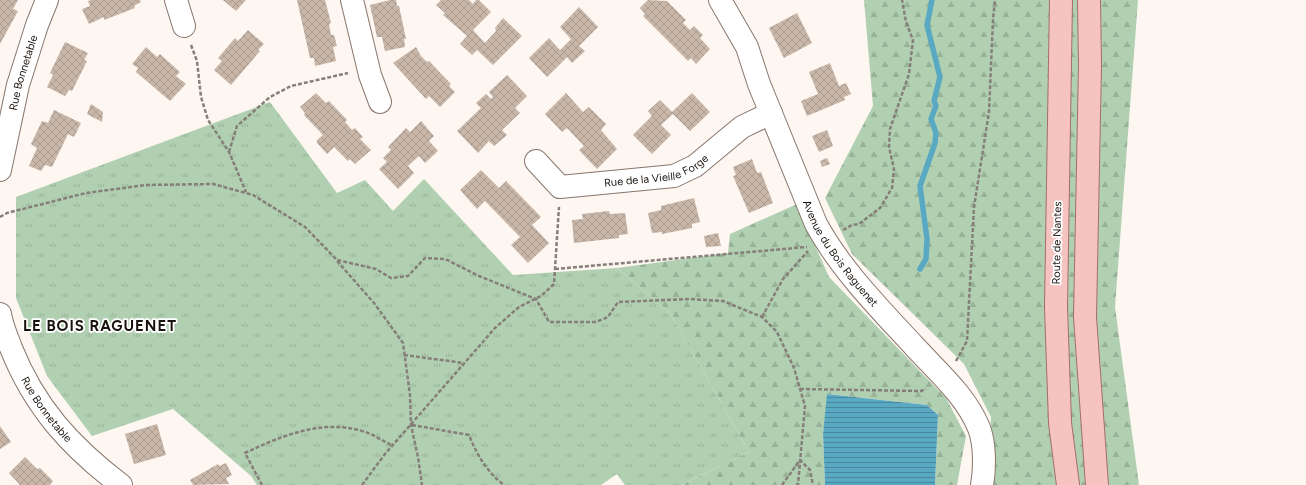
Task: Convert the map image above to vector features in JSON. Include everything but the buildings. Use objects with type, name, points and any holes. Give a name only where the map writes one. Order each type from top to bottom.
[{"type":"main road","name":"Route de Nantes","points":[[1061,0],[1056,307],[1060,423],[1068,485]]},
{"type":"main road","points":[[1089,0],[1090,72],[1085,317],[1097,485]]},
{"type":"street","name":"Rue Bonnetable","points":[[0,170],[18,85],[47,0]]},
{"type":"street","points":[[176,0],[184,26]]},
{"type":"street","points":[[352,0],[368,68],[380,102]]},
{"type":"street","name":"Avenue du Bois Raguenet","points":[[720,0],[747,47],[771,112],[816,224],[825,240],[937,382],[964,400],[979,429],[985,468],[982,485]]},
{"type":"street","name":"Rue de la Vieille Forge","points":[[560,187],[674,176],[695,166],[742,127],[771,112]]},
{"type":"street","points":[[536,161],[560,187]]},
{"type":"street","name":"Rue Bonnetable","points":[[0,314],[2,324],[18,365],[40,405],[69,441],[121,485]]},
{"type":"path","points":[[837,233],[852,225],[859,224],[880,208],[892,188],[894,168],[889,147],[890,129],[909,74],[914,40],[906,22],[902,0]]},
{"type":"path","points":[[800,389],[921,391],[937,382],[954,364],[967,340],[974,207],[989,112],[993,19],[996,0]]},
{"type":"path","points":[[184,26],[197,61],[201,97],[208,120],[229,152],[246,192]]},
{"type":"path","points":[[229,152],[237,126],[270,97],[291,86],[368,68]]},
{"type":"path","points":[[0,217],[7,213],[86,193],[146,185],[213,184],[246,192],[305,227],[337,260],[374,303],[403,343],[410,395],[411,425],[422,485]]},
{"type":"path","points":[[362,485],[411,425],[500,324],[519,307],[541,296],[554,284],[560,187]]},
{"type":"path","points":[[555,269],[813,247],[783,279],[762,317]]},
{"type":"path","points":[[337,260],[376,269],[391,278],[408,276],[425,258],[445,259],[479,276],[536,299],[549,322],[596,322],[608,318],[618,302],[690,299],[723,301],[762,317],[777,332],[794,368],[805,406],[798,485]]},
{"type":"path","points":[[404,355],[465,363]]},
{"type":"path","points":[[411,425],[469,435],[477,455],[496,479],[504,485]]},
{"type":"path","points":[[262,485],[245,453],[296,433],[325,426],[362,431],[393,446]]},
{"type":"path","points":[[782,485],[800,460]]},
{"type":"path","points":[[800,460],[810,470],[813,485]]},
{"type":"green space","points":[[864,0],[1138,0],[1115,307],[1139,485],[987,485],[991,417],[964,364],[852,254],[825,198],[873,106]]},
{"type":"green space","points":[[270,102],[337,193],[365,180],[393,211],[424,179],[513,275],[617,268],[671,314],[749,452],[681,485],[625,485],[617,474],[601,485],[257,485],[251,476],[173,409],[92,436],[47,376],[16,298],[16,197]]},
{"type":"green space","points":[[797,204],[829,277],[946,398],[966,436],[957,485],[935,485],[938,415],[927,405],[828,394],[823,434],[825,485],[681,485],[749,452],[671,314],[617,268],[728,253],[730,234]]},
{"type":"water","points":[[827,394],[927,405],[938,415],[935,485],[825,485],[823,434]]},
{"type":"waterway","points":[[920,269],[926,259],[927,239],[920,186],[935,143],[936,133],[931,119],[936,106],[934,101],[940,77],[927,25],[932,0]]},
{"type":"district","name":"LE BOIS RAGUENET","points":[[100,326]]}]
